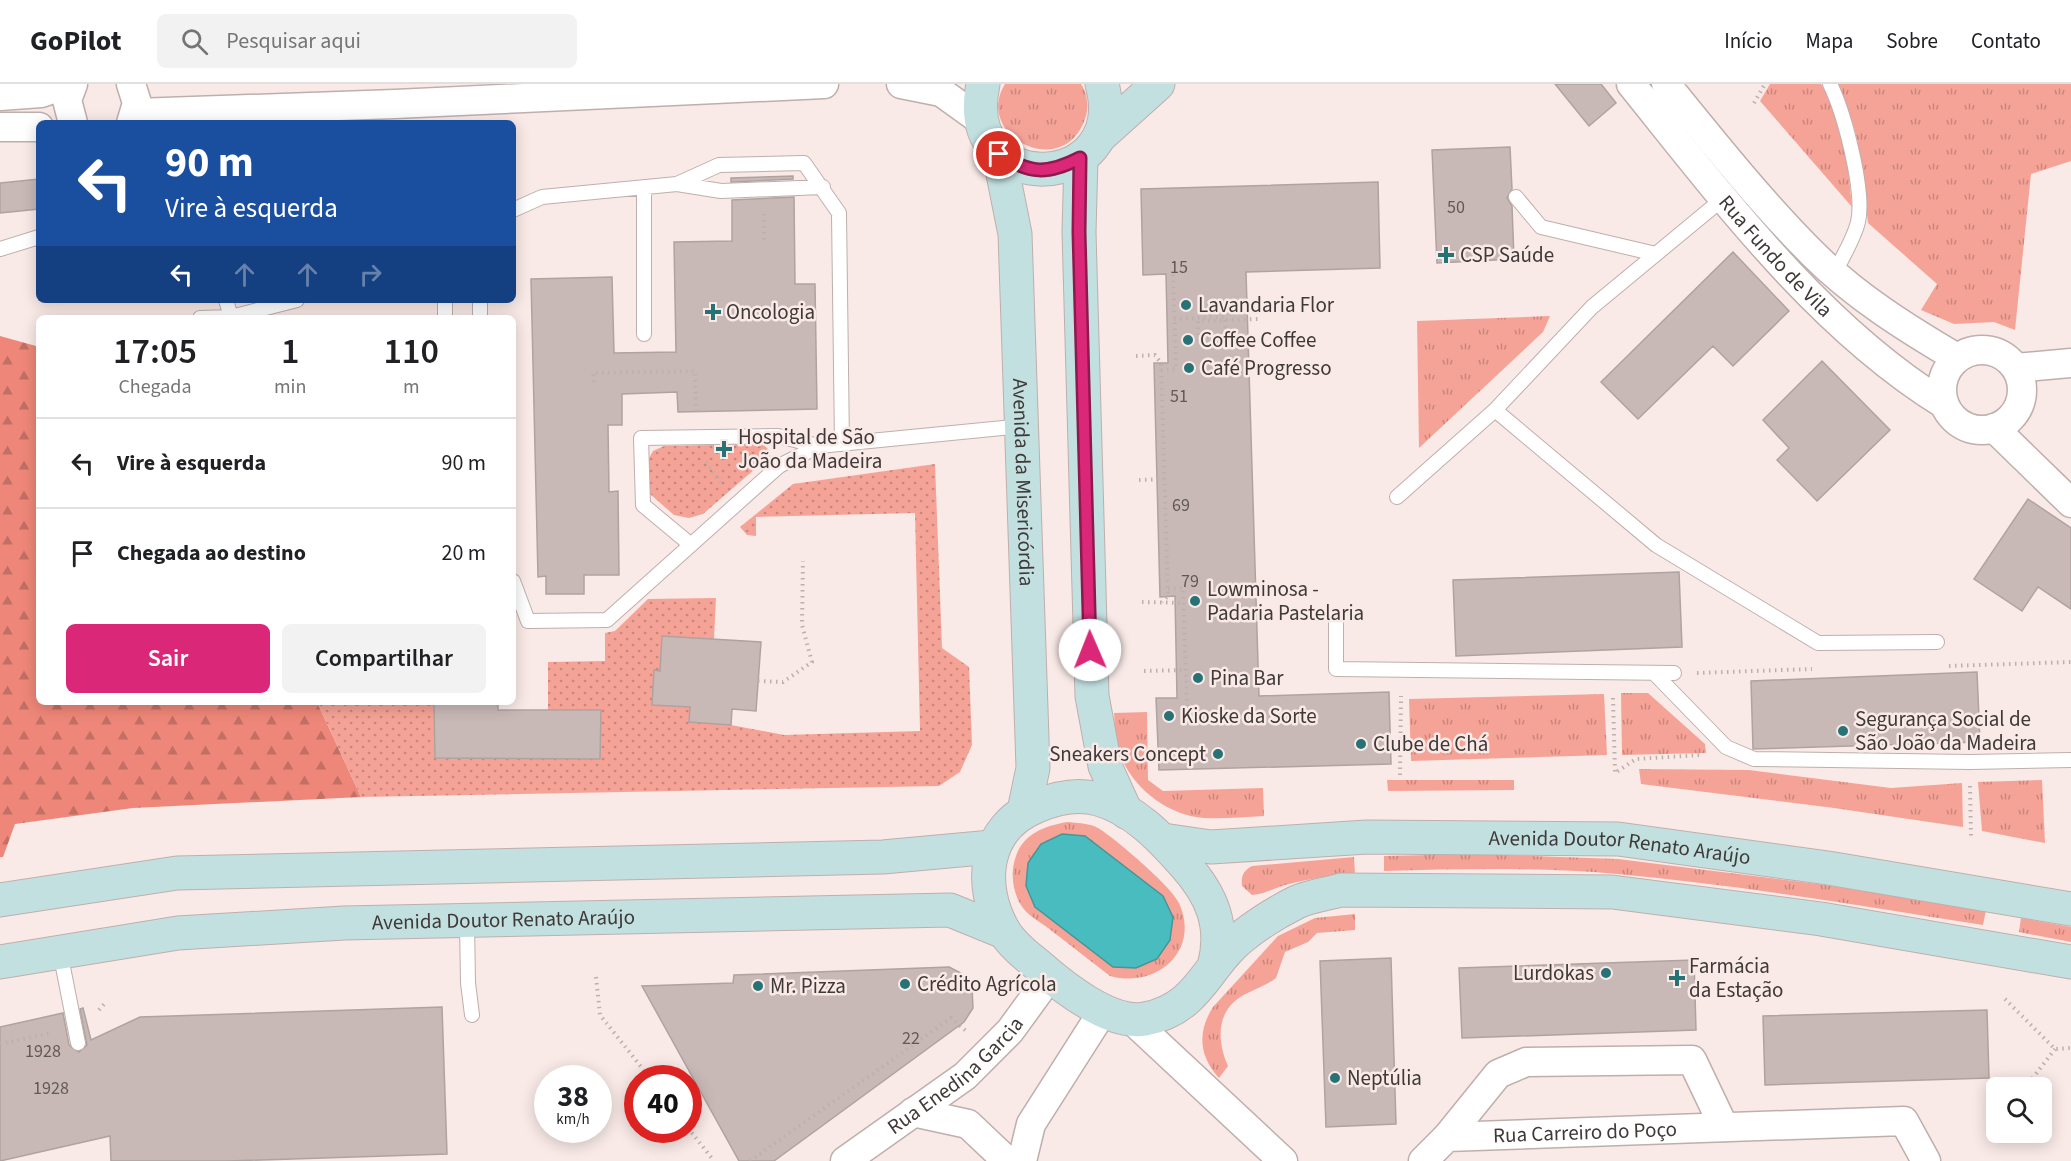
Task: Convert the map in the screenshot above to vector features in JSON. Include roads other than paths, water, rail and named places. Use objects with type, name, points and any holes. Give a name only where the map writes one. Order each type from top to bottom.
[{"type":"main road","points":[[982,84],[979,102],[980,120],[987,139],[999,154],[1018,166],[1039,171],[1061,168],[1090,148],[1158,84]]},
{"type":"main road","points":[[1102,84],[1106,103],[1105,120],[1090,148],[1079,232],[1092,696],[1105,766],[1126,812]]},
{"type":"main road","name":"Avenida da Misericórdia","points":[[999,154],[1015,234],[1023,426],[1033,768],[1024,811]]},
{"type":"main road","name":"Avenida Doutor Renato Araújo","points":[[1004,932],[992,902],[987,877],[992,847],[1005,828],[1024,811],[1055,798],[1087,797],[1115,805],[1126,812],[1163,840],[1192,872],[1214,906],[1219,935],[1214,967]]},
{"type":"main road","name":"Avenida Doutor Renato Araújo","points":[[1163,840],[1211,847],[1367,837],[1618,839],[1828,868],[2071,909]]},
{"type":"main road","points":[[0,900],[177,873],[883,857],[992,847]]},
{"type":"main road","name":"Avenida Doutor Renato Araújo","points":[[0,962],[60,950],[178,933],[344,923],[466,923],[950,910],[1004,932],[1050,976],[1118,1016],[1160,1015],[1199,989],[1214,967],[1242,936],[1298,902],[1341,890],[1368,889],[1612,892],[1821,919],[2071,962]]},
{"type":"street","points":[[0,96],[41,93],[67,84]]},
{"type":"street","points":[[72,120],[67,109],[67,99],[73,84]]},
{"type":"street","points":[[148,84],[131,84],[135,93],[134,118],[824,84]]},
{"type":"street","points":[[902,84],[941,92],[980,120]]},
{"type":"street","name":"Rua Fundo de Vila","points":[[1632,84],[1733,189],[1902,325],[1957,358]]},
{"type":"street","name":"Rua Fundo de Vila","points":[[1666,84],[1733,189],[1820,303],[1916,387],[1944,404],[1950,415],[1964,426],[1982,430],[1994,428]]},
{"type":"street","points":[[0,127],[36,127]]},
{"type":"street","points":[[1944,404],[1943,379],[1957,358],[1974,350],[1984,349],[2002,355],[2016,368],[2022,391],[2020,403],[2014,414],[1994,428],[2071,503]]},
{"type":"street","points":[[2016,368],[2071,363]]},
{"type":"street","name":"Rua Enedina Garcia","points":[[845,1161],[965,1076],[1010,1031],[1050,976]]},
{"type":"street","points":[[1023,1161],[1031,1124],[1118,1016],[1283,1161]]},
{"type":"street","name":"Rua Carreiro do Poço","points":[[1424,1161],[1447,1137],[1498,1074],[1526,1062],[1692,1060],[1724,1127]]},
{"type":"street","points":[[913,1112],[968,1124],[1007,1161]]},
{"type":"street","name":"Rua Carreiro do Poço","points":[[1447,1137],[1904,1121],[1926,1161]]},
{"type":"lane","points":[[1830,84],[1841,106],[1849,134],[1858,194],[1858,222],[1835,273]]},
{"type":"lane","points":[[678,184],[719,165],[804,163],[823,187],[839,213],[842,444]]},
{"type":"lane","points":[[516,209],[542,197],[678,184],[721,191],[823,187]]},
{"type":"lane","points":[[644,187],[644,334]]},
{"type":"lane","points":[[1397,497],[1495,410],[1592,307],[1733,189]]},
{"type":"lane","points":[[1516,197],[1541,227],[1656,254]]},
{"type":"lane","points":[[0,249],[36,238]]},
{"type":"lane","points":[[239,315],[285,303]]},
{"type":"lane","points":[[1495,410],[1656,545],[1818,643],[1937,642]]},
{"type":"lane","points":[[691,545],[643,505],[641,438],[778,436],[819,446],[1023,426]]},
{"type":"lane","points":[[516,589],[528,621],[608,620],[735,503],[779,466],[819,446]]},
{"type":"lane","points":[[1336,622],[1336,669],[1674,673]]},
{"type":"lane","points":[[1654,673],[1726,747],[1754,759],[1970,762],[2071,760]]},
{"type":"lane","points":[[466,923],[468,983],[472,1015]]},
{"type":"lane","points":[[60,950],[78,1043]]},
{"type":"water","points":[[1062,834],[1085,836],[1163,896],[1173,917],[1170,940],[1157,959],[1136,968],[1113,967],[1035,907],[1026,886],[1028,863],[1041,844]]},
{"type":"place","name":"CSP Saúde","points":[[1446,255]]},
{"type":"place","name":"Lavandaria Flor","points":[[1186,305]]},
{"type":"place","name":"Oncologia","points":[[713,312]]},
{"type":"place","name":"Coffee Coffee","points":[[1188,340]]},
{"type":"place","name":"Café Progresso","points":[[1189,368]]},
{"type":"place","name":"Hospital de São João da Madeira","points":[[724,449]]},
{"type":"place","name":"Lowminosa - Padaria Pastelaria","points":[[1195,601]]},
{"type":"place","name":"Pina Bar","points":[[1198,678]]},
{"type":"place","name":"Kioske da Sorte","points":[[1169,716]]},
{"type":"place","name":"Segurança Social de São João da Madeira","points":[[1843,731]]},
{"type":"place","name":"Clube de Chá","points":[[1361,744]]},
{"type":"place","name":"Sneakers Concept","points":[[1218,754]]},
{"type":"place","name":"Lurdokas","points":[[1606,973]]},
{"type":"place","name":"Farmácia da Estação","points":[[1677,978]]},
{"type":"place","name":"Crédito Agrícola","points":[[905,984]]},
{"type":"place","name":"Mr. Pizza","points":[[758,986]]},
{"type":"place","name":"Neptúlia","points":[[1335,1078]]}]
